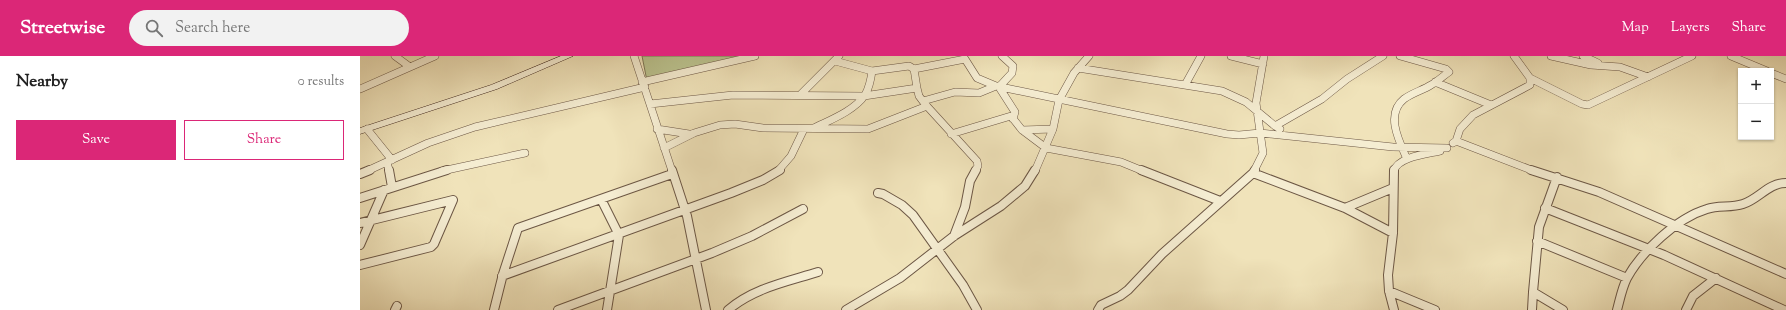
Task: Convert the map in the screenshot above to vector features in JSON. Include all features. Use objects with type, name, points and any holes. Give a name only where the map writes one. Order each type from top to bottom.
[{"type":"street","points":[[395,56],[410,67]]},
{"type":"street","points":[[360,89],[435,56]]},
{"type":"street","points":[[392,187],[389,161],[363,130],[494,87],[569,56]]},
{"type":"street","points":[[634,56],[684,210],[706,310]]},
{"type":"street","points":[[360,174],[444,136],[755,56]]},
{"type":"street","points":[[940,56],[948,63]]},
{"type":"street","points":[[664,148],[694,133],[715,126],[728,124],[756,128],[868,129],[955,92],[979,93],[997,87],[1012,73],[1014,69],[1013,66],[1002,56]]},
{"type":"street","points":[[846,310],[900,278],[954,236],[1018,193],[1032,176],[1046,148],[1053,129],[1059,100],[1078,68],[1089,56]]},
{"type":"street","points":[[1185,85],[1201,56]]},
{"type":"street","points":[[1098,310],[1101,305],[1120,296],[1128,290],[1147,269],[1220,201],[1253,173],[1263,153],[1256,110],[1256,95],[1263,60],[1231,56]]},
{"type":"street","points":[[1275,126],[1322,99],[1347,79],[1383,56]]},
{"type":"street","points":[[1400,56],[1448,70],[1449,72],[1435,82],[1405,99],[1398,105],[1395,111],[1394,119],[1401,147],[1407,159]]},
{"type":"street","points":[[1514,56],[1530,78],[1582,104],[1588,105],[1692,56]]},
{"type":"street","points":[[1551,56],[1586,65],[1628,68],[1648,77]]},
{"type":"street","points":[[1584,56],[1605,66]]},
{"type":"street","points":[[1731,56],[1760,68]]},
{"type":"street","points":[[800,95],[837,59],[872,71],[909,66],[914,69],[948,63],[964,58],[977,78],[997,87],[1207,130],[1239,135],[1260,133],[1293,135],[1401,147],[1447,148]]},
{"type":"street","points":[[1078,68],[1230,93],[1256,110],[1263,118],[1293,135]]},
{"type":"street","points":[[914,69],[919,96],[951,134],[977,161],[978,166],[970,182],[965,207],[954,236]]},
{"type":"street","points":[[502,276],[619,235],[747,186],[776,172],[789,161],[808,129],[840,114],[864,96],[872,71]]},
{"type":"street","points":[[1774,74],[1786,79]]},
{"type":"street","points":[[1394,310],[1389,291],[1388,276],[1393,233],[1393,174],[1395,166],[1400,161],[1447,148],[1456,141],[1460,129],[1466,122],[1481,110],[1527,87],[1531,82],[1530,78]]},
{"type":"street","points":[[1435,82],[1491,105]]},
{"type":"street","points":[[997,87],[1015,112],[1013,119]]},
{"type":"street","points":[[650,104],[733,95],[864,96],[918,88]]},
{"type":"street","points":[[951,134],[997,118],[1012,116],[1018,127],[1046,148],[1121,162],[1220,201]]},
{"type":"street","points":[[657,129],[670,132],[694,133]]},
{"type":"street","points":[[1022,130],[1053,129]]},
{"type":"street","points":[[1456,141],[1528,169],[1557,177],[1605,195],[1786,274]]},
{"type":"street","points":[[360,198],[441,171],[525,153]]},
{"type":"street","points":[[1253,173],[1345,208],[1393,233]]},
{"type":"street","points":[[494,310],[502,276],[518,228],[672,174]]},
{"type":"street","points":[[1532,310],[1537,242],[1545,208],[1557,177]]},
{"type":"street","points":[[1618,310],[1627,278],[1649,249],[1677,226],[1701,210],[1716,206],[1743,204],[1750,201],[1768,187],[1786,183]]},
{"type":"street","points":[[1345,208],[1393,188]]},
{"type":"street","points":[[360,245],[384,190]]},
{"type":"street","points":[[878,192],[908,209],[922,226],[936,249],[963,285],[977,310]]},
{"type":"street","points":[[601,199],[619,235],[607,310]]},
{"type":"street","points":[[360,223],[453,200],[434,244],[431,247],[360,265]]},
{"type":"street","points":[[1545,208],[1649,249],[1784,310]]},
{"type":"street","points":[[558,310],[696,259],[752,236],[803,209]]},
{"type":"street","points":[[1537,242],[1627,278]]},
{"type":"street","points":[[728,310],[741,300],[759,290],[818,272]]},
{"type":"street","points":[[1686,310],[1686,305],[1698,292],[1716,278]]},
{"type":"street","points":[[1389,291],[1435,310]]},
{"type":"street","points":[[1533,292],[1563,310]]},
{"type":"green space","points":[[642,56],[752,56],[647,81]]}]
